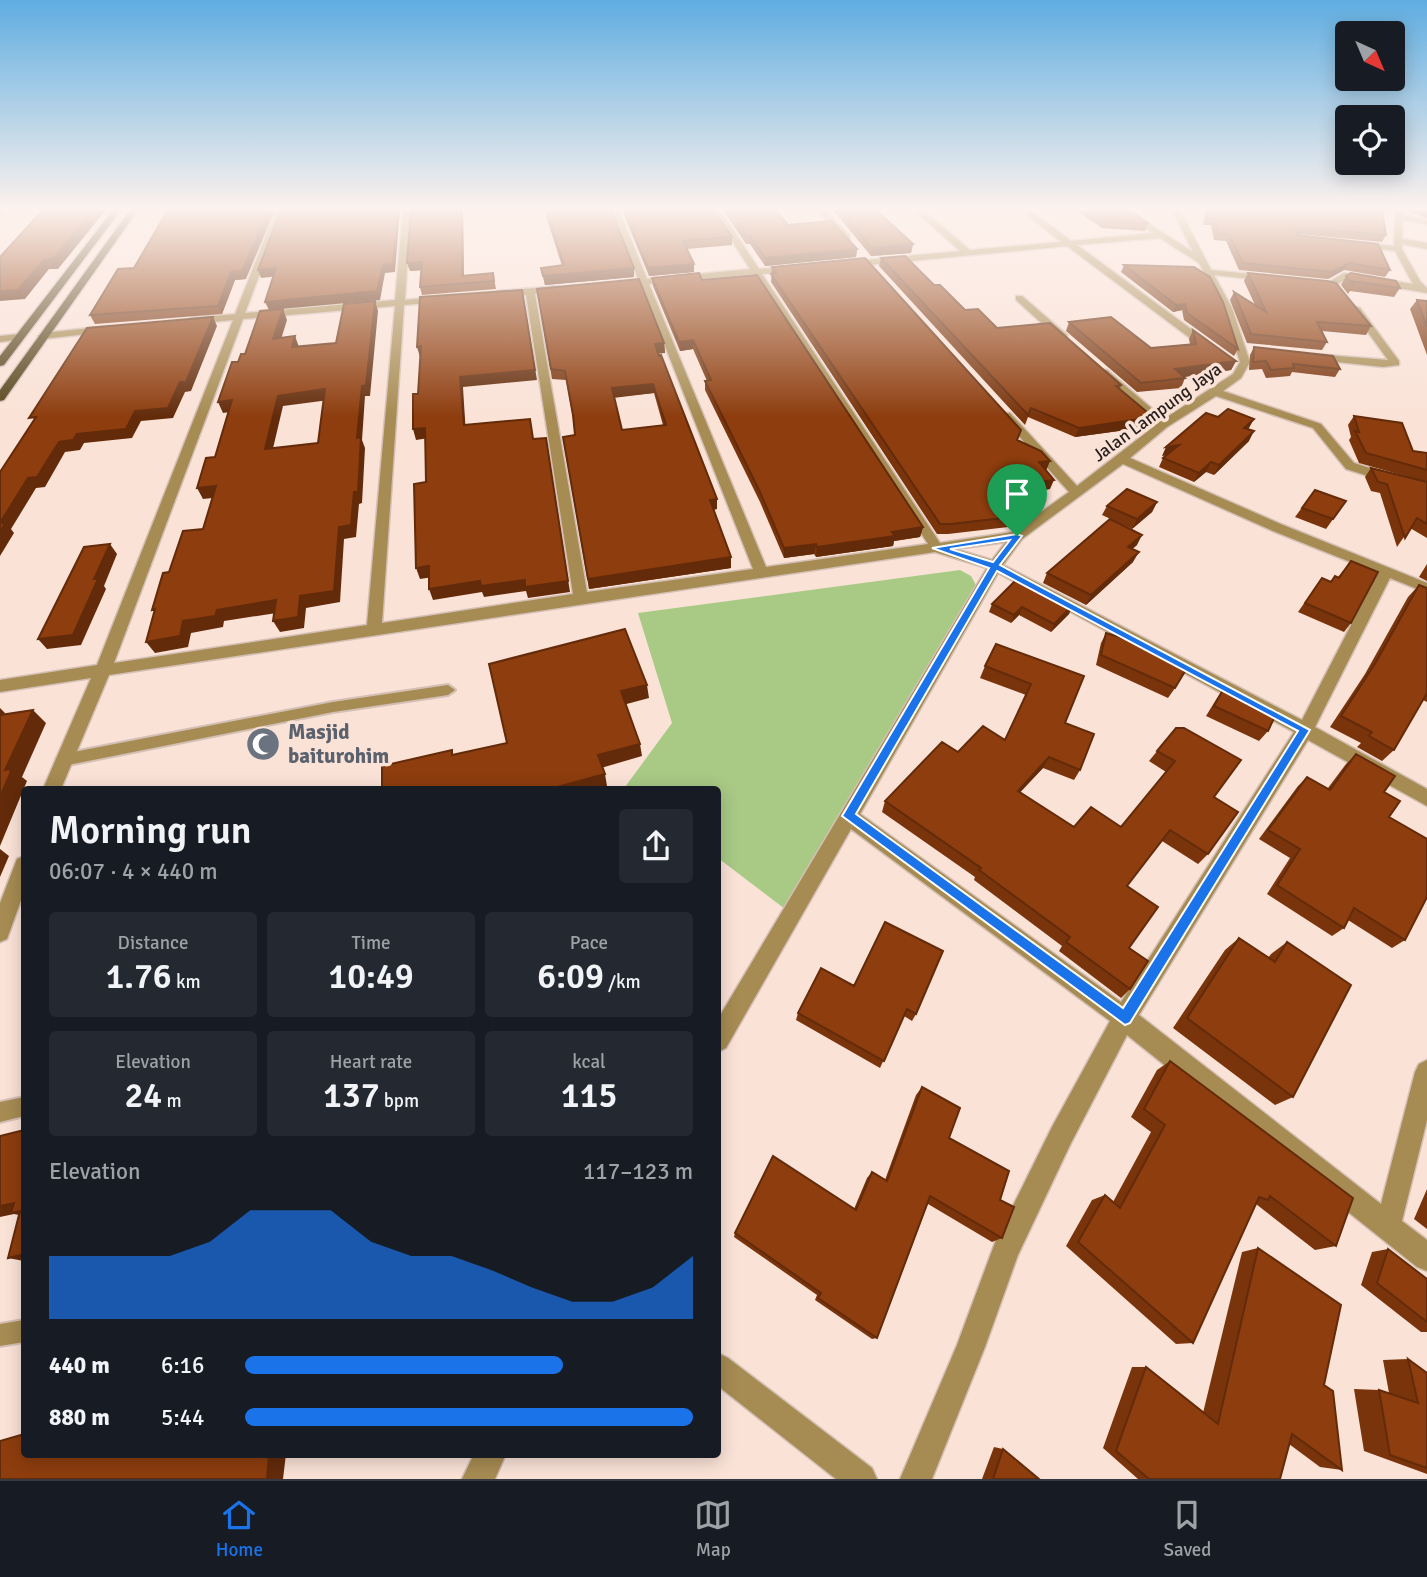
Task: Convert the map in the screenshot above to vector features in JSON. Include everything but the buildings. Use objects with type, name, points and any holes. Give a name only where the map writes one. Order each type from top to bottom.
[{"type":"main road","points":[[0,363],[63,279]]},
{"type":"main road","points":[[0,398],[83,279]]},
{"type":"street","points":[[53,786],[103,670],[255,279]]},
{"type":"street","points":[[374,631],[402,279]]},
{"type":"street","points":[[644,279],[761,572]]},
{"type":"street","points":[[607,285],[675,279]]},
{"type":"street","points":[[761,279],[937,548],[995,566],[1305,730],[1427,798]]},
{"type":"street","points":[[1116,279],[1223,356]]},
{"type":"street","name":"Jalan Lampung Jaya","points":[[1017,536],[1077,494],[1163,425],[1215,392],[1245,362],[1227,309],[1213,279]]},
{"type":"street","points":[[1281,279],[1287,280]]},
{"type":"street","points":[[1330,285],[1340,279]]},
{"type":"street","points":[[1364,279],[1421,288]]},
{"type":"street","points":[[1384,279],[1421,288]]},
{"type":"street","points":[[1307,356],[1390,365],[1395,363],[1344,294],[1330,285],[1314,282]]},
{"type":"street","points":[[491,295],[569,288]]},
{"type":"street","points":[[530,291],[581,598]]},
{"type":"street","points":[[187,322],[453,298]]},
{"type":"street","points":[[1019,298],[1072,344]]},
{"type":"street","points":[[43,335],[119,328]]},
{"type":"street","points":[[0,339],[19,337]]},
{"type":"street","points":[[1241,348],[1255,350]]},
{"type":"street","points":[[1093,363],[1163,425]]},
{"type":"street","points":[[1215,392],[1317,426],[1350,466],[1399,481]]},
{"type":"street","points":[[998,406],[1077,494]]},
{"type":"street","points":[[1122,459],[1385,573],[1427,588]]},
{"type":"street","points":[[0,686],[581,598],[1017,536]]},
{"type":"street","points":[[721,1035],[995,566],[1017,536]]},
{"type":"street","points":[[916,1479],[971,1347],[1006,1250],[1061,1136],[1125,1018],[1305,730],[1336,674],[1385,573]]},
{"type":"street","points":[[848,816],[1125,1018],[1427,1257]]},
{"type":"street","points":[[0,932],[21,873]]},
{"type":"street","points":[[1388,1226],[1427,1072]]},
{"type":"street","points":[[721,1370],[861,1479]]},
{"type":"street","points":[[478,1479],[489,1458]]},
{"type":"lane","points":[[63,760],[333,707],[448,690]]},
{"type":"lane","points":[[0,1112],[21,1108]]},
{"type":"lane","points":[[0,1335],[21,1332]]},
{"type":"green space","points":[[960,570],[971,576],[976,585],[785,909],[721,860],[721,786],[626,786],[672,723],[638,613]]},
{"type":"place","name":"Masjid baiturohim","points":[[263,744]]},
{"type":"route","points":[[1017,536],[937,548],[995,566],[848,816],[1125,1018],[1305,730],[995,566],[1017,536]]}]
